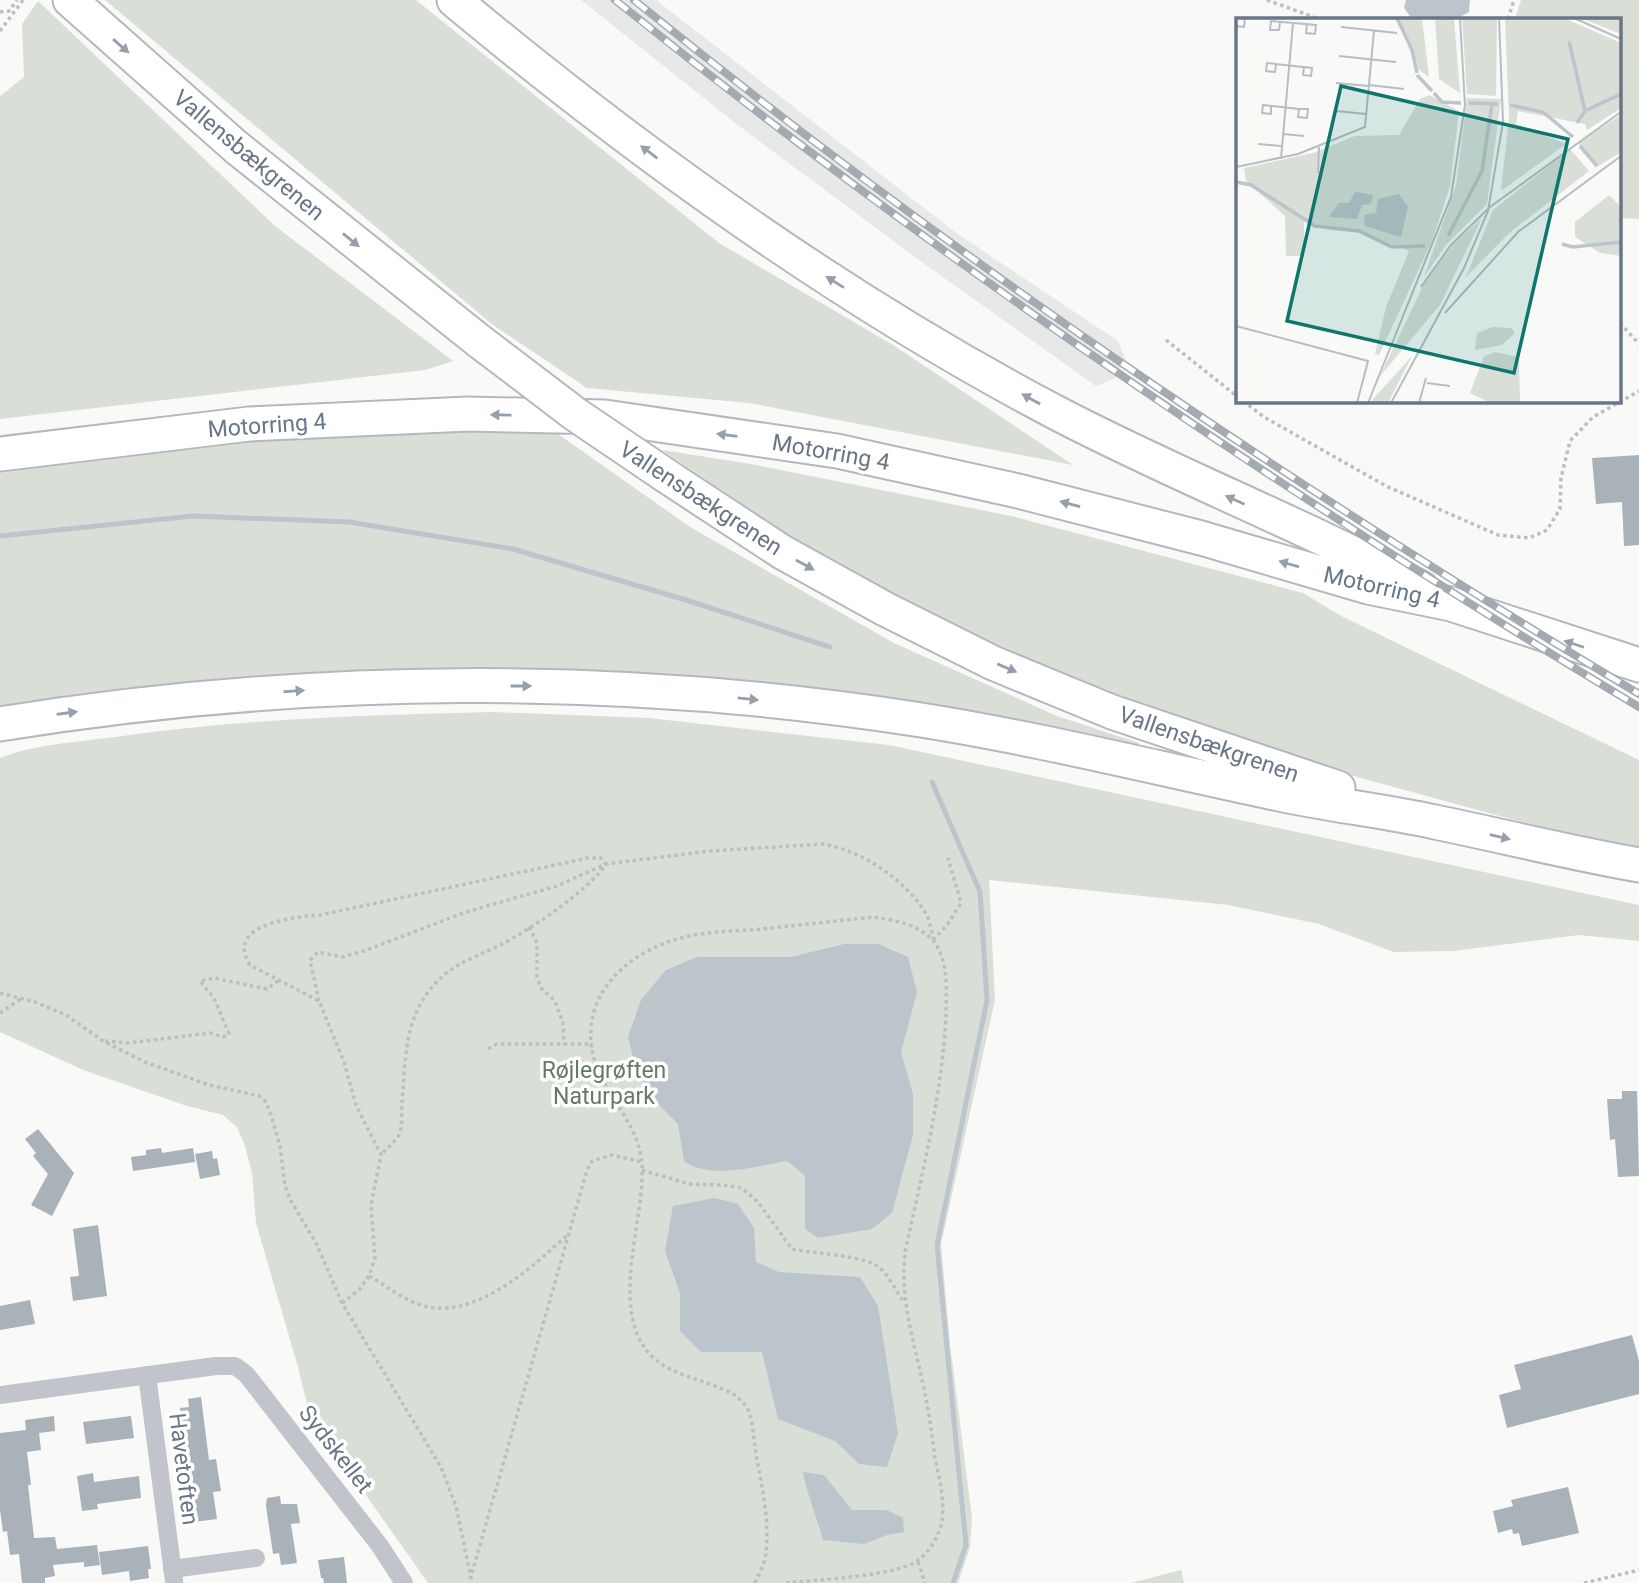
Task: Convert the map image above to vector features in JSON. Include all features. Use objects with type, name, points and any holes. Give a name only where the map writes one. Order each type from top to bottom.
[{"type":"highway","name":"Vallensbækgrenen","points":[[70,0],[236,147],[478,341],[575,414],[782,552],[885,609],[993,663],[1123,716],[1433,822]]},
{"type":"highway","points":[[454,0],[577,99],[697,188],[815,270],[924,338],[1067,418],[1201,484],[1372,561],[1451,604]]},
{"type":"highway","name":"Motorring 4","points":[[0,454],[249,424],[468,414],[605,417],[837,451],[1018,491],[1201,538],[1368,587],[1451,604],[1639,665]]},
{"type":"highway","points":[[0,724],[66,713],[200,698],[305,690],[419,686],[564,686],[668,692],[810,705],[986,731],[1285,795],[1433,822],[1639,865]]},
{"type":"street","name":"Sydskellet","points":[[148,1375],[216,1366],[235,1366],[246,1374],[380,1546],[404,1583]]},
{"type":"street","points":[[0,1395],[148,1375]]},
{"type":"street","name":"Havetoften","points":[[148,1375],[173,1575],[256,1558]]},
{"type":"path","points":[[0,12],[9,11],[17,0]]},
{"type":"path","points":[[0,31],[23,0]]},
{"type":"path","points":[[1267,0],[1316,18]]},
{"type":"path","points":[[1508,18],[1514,0]]},
{"type":"path","points":[[1622,325],[1639,344]]},
{"type":"path","points":[[1166,340],[1236,395]]},
{"type":"path","points":[[1622,401],[1639,391]]},
{"type":"path","points":[[1244,402],[1264,417],[1386,486],[1497,535],[1529,538],[1547,530],[1560,509],[1561,478],[1570,441],[1593,417],[1620,402]]},
{"type":"path","points":[[381,1155],[356,1105],[344,1062],[319,1001],[310,960],[318,952],[342,957],[364,951],[466,912],[557,886],[606,864],[710,851],[823,844],[838,847],[883,869],[897,880],[926,913],[933,940],[940,950],[947,980],[944,1062],[905,1252],[903,1277],[904,1303],[924,1390],[942,1496],[942,1519],[938,1536],[918,1561],[886,1571],[786,1583]]},
{"type":"path","points":[[319,1001],[250,965],[245,958],[244,946],[250,934],[260,927],[589,858],[601,858],[606,864]]},
{"type":"path","points":[[933,940],[947,925],[961,903],[948,858]]},
{"type":"path","points":[[342,1303],[359,1290],[369,1276],[375,1258],[372,1205],[381,1155],[399,1135],[405,1057],[416,1013],[425,996],[443,974],[468,958],[501,945],[567,901],[600,874],[606,864]]},
{"type":"path","points":[[755,1583],[764,1561],[767,1534],[748,1409],[736,1396],[667,1368],[653,1358],[634,1327],[631,1310],[632,1252],[642,1162],[629,1124],[605,1084],[591,1044],[598,1000],[610,979],[636,956],[689,936],[873,917],[895,919],[933,940]]},
{"type":"path","points":[[528,927],[537,943],[537,977],[541,988],[555,1001],[563,1023],[564,1044]]},
{"type":"path","points":[[103,1041],[128,1043],[210,1033],[223,1037],[229,1034],[214,998],[200,981],[214,978],[267,989],[278,981]]},
{"type":"path","points":[[0,993],[22,998],[66,1015],[103,1041],[145,1062],[209,1085],[259,1096],[265,1101],[280,1146],[285,1186],[290,1201],[316,1243],[342,1303],[441,1467],[456,1506],[472,1583]]},
{"type":"path","points":[[0,1013],[22,998]]},
{"type":"path","points":[[488,1049],[497,1044],[591,1044]]},
{"type":"path","points":[[471,1575],[587,1170],[592,1161],[612,1155],[642,1162]]},
{"type":"path","points":[[642,1170],[689,1184],[741,1188],[758,1202],[792,1249],[813,1254],[843,1255],[879,1267],[904,1303]]},
{"type":"path","points":[[369,1276],[420,1305],[452,1307],[490,1294],[513,1281],[569,1233]]},
{"type":"path","points":[[918,1561],[925,1583]]},
{"type":"path","points":[[1584,1583],[1639,1570]]},
{"type":"shaded area","points":[[581,0],[656,0],[955,232],[1118,341],[1126,360],[1114,379],[1096,386],[923,263],[739,126]]},
{"type":"shaded area","points":[[1406,0],[1470,0],[1469,12],[1458,18],[1411,18],[1404,8]]},
{"type":"shaded area","points":[[844,944],[878,944],[908,957],[917,992],[901,1052],[913,1094],[913,1135],[892,1213],[872,1229],[818,1238],[805,1229],[805,1176],[787,1161],[720,1171],[695,1167],[684,1161],[678,1124],[657,1103],[636,1070],[628,1037],[641,1000],[666,970],[697,957],[791,957]]},
{"type":"shaded area","points":[[715,1198],[738,1204],[754,1228],[756,1262],[779,1272],[860,1277],[878,1306],[898,1433],[887,1467],[859,1464],[835,1441],[778,1419],[762,1352],[701,1352],[680,1331],[680,1293],[665,1251],[673,1206]]},
{"type":"shaded area","points":[[803,1472],[824,1475],[852,1510],[887,1510],[903,1518],[904,1532],[864,1544],[823,1540]]},
{"type":"green space","points":[[105,0],[416,0],[719,243],[893,345],[1073,465],[749,403],[587,388],[493,325]]},
{"type":"green space","points":[[1521,0],[1639,0],[1639,219],[1622,218],[1622,18],[1515,18]]},
{"type":"green space","points":[[38,1],[275,226],[453,361],[425,370],[0,419],[0,96],[24,77],[22,24]]},
{"type":"green space","points":[[437,431],[558,434],[690,527],[894,643],[1057,716],[1139,743],[1137,749],[1013,718],[847,691],[625,674],[479,668],[367,670],[189,684],[0,707],[0,471],[158,451],[337,434]]},
{"type":"green space","points":[[662,450],[751,464],[1011,516],[1303,593],[1341,616],[1639,760],[1639,847],[1583,839],[1186,730],[886,600]]},
{"type":"green space","name":"Røjlegrøften Naturpark","points":[[493,712],[649,718],[889,745],[1639,905],[1639,941],[1579,935],[1453,951],[1394,952],[1319,924],[1228,905],[989,880],[995,1000],[941,1244],[950,1344],[972,1518],[970,1547],[958,1583],[428,1583],[310,1416],[256,1223],[252,1173],[237,1127],[223,1115],[187,1106],[83,1070],[0,1032],[0,758],[57,744],[210,726],[351,716]]},
{"type":"green space","points":[[1181,1570],[1184,1583],[1131,1583]]},
{"type":"building","points":[[1639,455],[1639,545],[1624,546],[1622,502],[1596,504],[1592,458]]},
{"type":"building","points":[[1622,1091],[1637,1091],[1639,1176],[1618,1177],[1615,1139],[1610,1140],[1607,1099],[1622,1099]]},
{"type":"building","points":[[38,1129],[74,1173],[52,1216],[31,1205],[48,1174],[33,1156],[36,1153],[25,1139]]},
{"type":"building","points":[[161,1148],[162,1153],[193,1148],[195,1162],[133,1171],[131,1157],[146,1155],[146,1150]]},
{"type":"building","points":[[212,1151],[213,1159],[217,1158],[220,1175],[200,1179],[195,1154]]},
{"type":"building","points":[[98,1225],[107,1296],[73,1301],[70,1277],[79,1276],[73,1229]]},
{"type":"building","points":[[30,1300],[35,1324],[0,1330],[0,1306]]},
{"type":"building","points":[[1632,1335],[1639,1361],[1639,1394],[1507,1428],[1499,1395],[1521,1389],[1514,1365]]},
{"type":"building","points":[[201,1397],[209,1460],[216,1459],[221,1491],[213,1492],[217,1519],[194,1522],[180,1408],[189,1407],[188,1399]]},
{"type":"building","points":[[54,1416],[55,1431],[39,1433],[41,1450],[27,1452],[34,1538],[55,1537],[57,1549],[97,1545],[100,1565],[84,1567],[84,1562],[53,1565],[55,1576],[45,1578],[45,1583],[22,1583],[19,1554],[10,1555],[7,1531],[3,1532],[0,1510],[0,1433],[26,1430],[25,1420]]},
{"type":"building","points":[[131,1416],[134,1438],[86,1444],[83,1422]]},
{"type":"building","points":[[93,1473],[94,1482],[139,1476],[141,1498],[97,1504],[98,1509],[82,1511],[77,1476]]},
{"type":"building","points":[[1568,1487],[1579,1533],[1522,1546],[1519,1533],[1513,1534],[1512,1529],[1498,1533],[1493,1511],[1513,1506],[1511,1500]]},
{"type":"building","points":[[280,1496],[281,1504],[297,1504],[300,1523],[291,1524],[297,1563],[281,1565],[279,1553],[273,1554],[266,1506],[267,1498]]},
{"type":"building","points":[[148,1546],[151,1569],[148,1569],[149,1578],[130,1581],[129,1571],[102,1575],[99,1552]]},
{"type":"building","points":[[344,1557],[347,1583],[324,1583],[318,1560]]},
{"type":"waterway","points":[[0,536],[193,516],[349,522],[513,549],[686,600],[830,647]]},
{"type":"waterway","points":[[932,782],[980,892],[987,1000],[937,1245],[966,1545],[953,1583]]},
{"type":"railway","points":[[615,0],[737,97],[862,190],[1115,371],[1374,543],[1639,707]]},
{"type":"railway","points":[[634,0],[875,187],[1124,365],[1379,533],[1639,694]]}]
